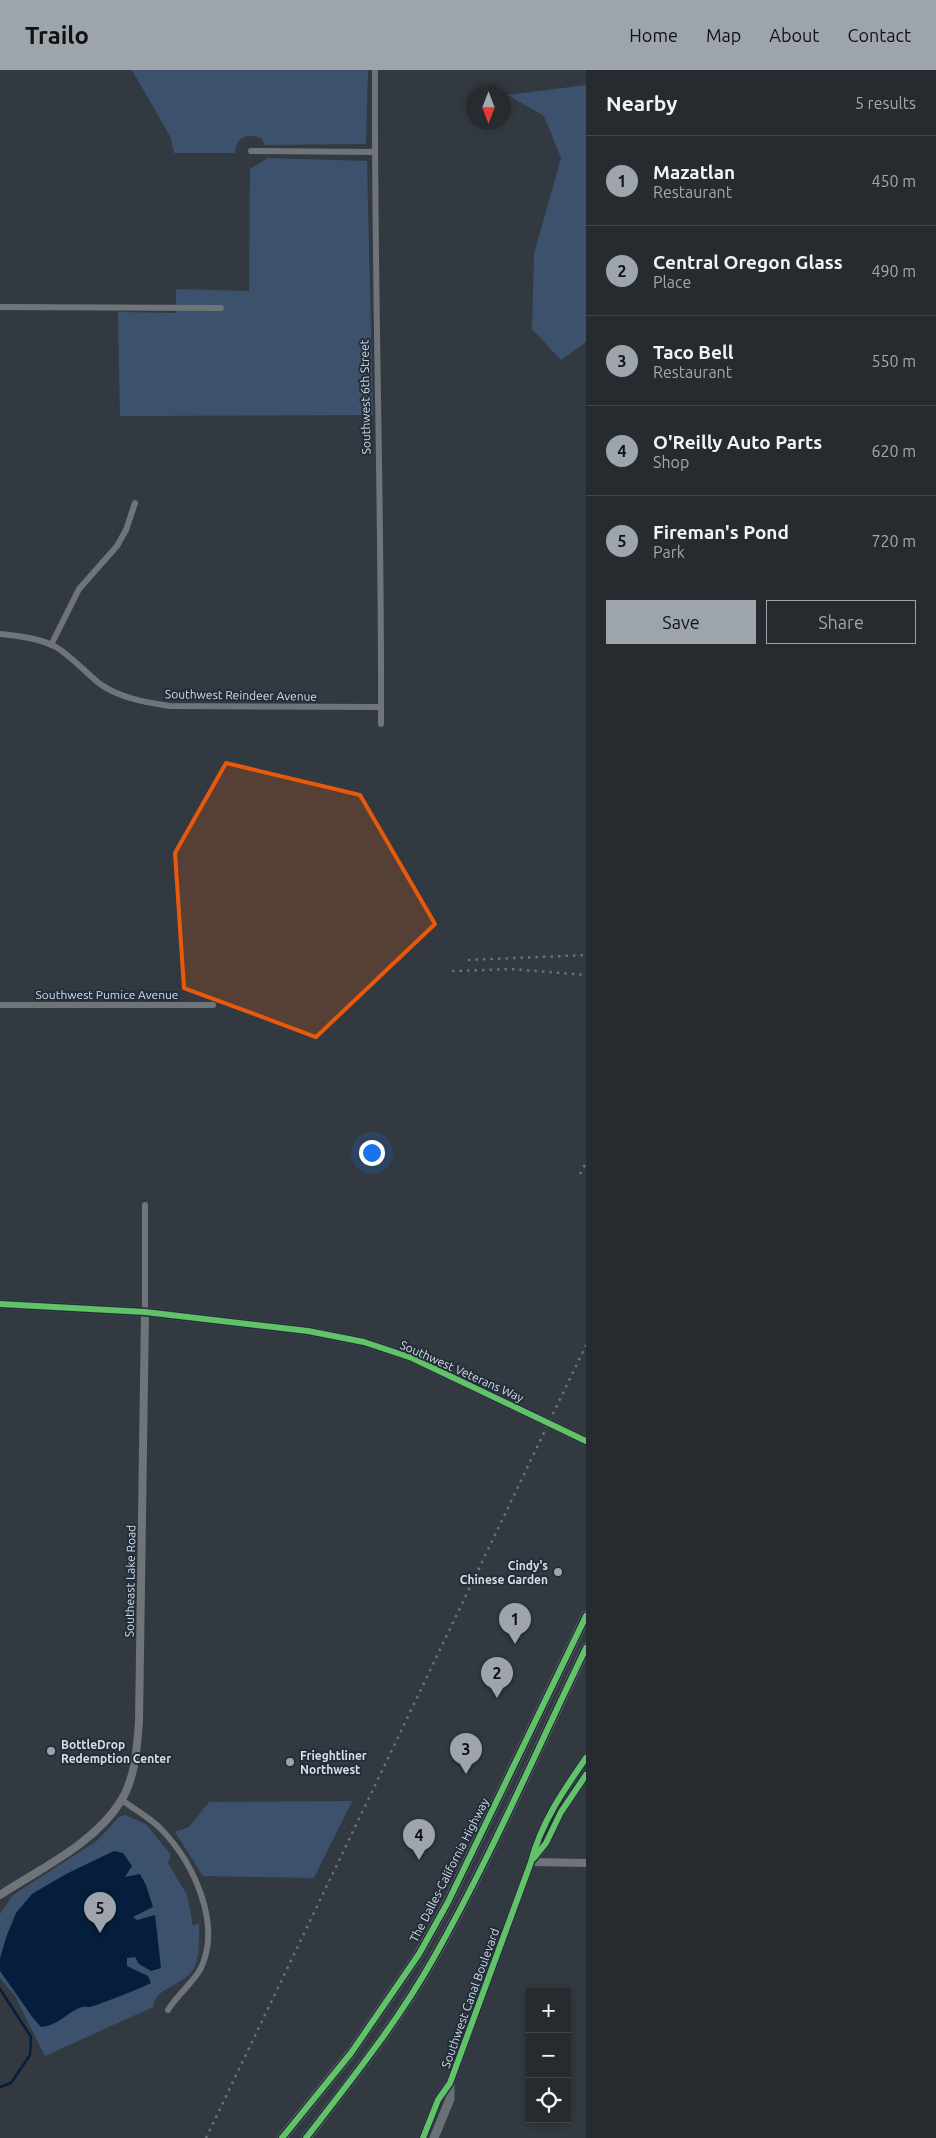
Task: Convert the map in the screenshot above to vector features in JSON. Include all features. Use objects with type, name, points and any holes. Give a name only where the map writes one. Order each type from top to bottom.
[{"type":"highway","name":"The Dalles-California Highway","points":[[282,2138],[351,2053],[419,1954],[448,1902],[586,1616]]},
{"type":"highway","name":"The Dalles-California Highway","points":[[306,2138],[364,2063],[432,1961],[461,1908],[586,1648]]},
{"type":"highway","points":[[515,1762],[520,1767],[520,1783]]},
{"type":"main road","name":"Southwest Veterans Way","points":[[0,1304],[145,1312],[308,1331],[364,1342],[420,1362],[586,1441]]},
{"type":"main road","name":"Southwest Canal Boulevard","points":[[423,2138],[438,2100],[450,2083],[531,1862],[537,1840],[552,1809],[586,1758]]},
{"type":"main road","name":"Southwest Canal Boulevard","points":[[531,1862],[546,1843],[561,1812],[586,1775]]},
{"type":"main road","points":[[434,2138],[450,2099],[450,2083]]},
{"type":"street","name":"Southwest 6th Street","points":[[375,70],[381,724]]},
{"type":"street","points":[[251,152],[375,152]]},
{"type":"street","points":[[0,307],[220,308]]},
{"type":"street","points":[[51,645],[79,589],[117,546],[126,530],[135,502]]},
{"type":"street","name":"Southwest Reindeer Avenue","points":[[0,634],[21,636],[51,645],[101,684],[121,695],[143,702],[169,706],[381,707]]},
{"type":"street","name":"Southwest Pumice Avenue","points":[[0,1005],[214,1005]]},
{"type":"street","name":"Southeast Lake Road","points":[[0,1895],[90,1836],[108,1818],[122,1800],[135,1760],[139,1722],[145,1205]]},
{"type":"street","points":[[122,1800],[161,1829],[179,1854],[195,1879],[208,1923],[208,1948],[200,1970],[177,1996],[168,2010]]},
{"type":"street","points":[[531,1862],[586,1863]]},
{"type":"highlighted area","points":[[226,763],[360,795],[435,924],[316,1037],[184,988],[175,853]]},
{"type":"shaded area","points":[[132,70],[368,70],[366,144],[265,145],[261,138],[246,136],[237,143],[235,153],[174,153],[171,138]]},
{"type":"shaded area","points":[[586,85],[586,342],[561,360],[532,329],[534,254],[561,158],[544,116],[511,97],[511,95]]},
{"type":"shaded area","points":[[268,158],[367,161],[373,415],[120,416],[118,312],[176,313],[176,289],[249,291],[250,169]]},
{"type":"shaded area","points":[[352,1801],[314,1878],[203,1876],[175,1832],[189,1827],[209,1802]]},
{"type":"shaded area","points":[[125,1815],[146,1824],[171,1855],[168,1863],[187,1895],[193,1926],[199,1923],[197,1961],[191,1973],[159,1995],[153,2007],[45,2056],[15,1996],[0,1978],[0,1914],[13,1895],[98,1840],[119,1817]]},
{"type":"shaded area","points":[[114,1851],[123,1853],[132,1866],[125,1877],[140,1874],[146,1885],[153,1907],[133,1917],[137,1920],[155,1915],[161,1968],[151,1971],[139,1964],[135,1957],[127,1958],[127,1966],[148,1976],[151,1983],[94,2006],[80,2007],[56,2022],[41,2027],[0,1971],[0,1958],[16,1913],[32,1894],[66,1874]]},
{"type":"waterway","points":[[0,1989],[31,2037],[30,2055],[11,2083],[0,2087]]},
{"type":"railway","points":[[468,960],[586,955]]},
{"type":"railway","points":[[452,971],[512,969],[586,975]]},
{"type":"railway","points":[[580,1174],[586,1163]]},
{"type":"railway","points":[[206,2138],[586,1345]]},
{"type":"cycle path","points":[[0,1304],[145,1312],[308,1331],[364,1342],[412,1358],[586,1441]]},
{"type":"cycle path","points":[[282,2138],[351,2053],[419,1954],[448,1902],[586,1616]]},
{"type":"cycle path","points":[[306,2138],[389,2028],[433,1959],[474,1883],[586,1648]]},
{"type":"cycle path","points":[[423,2138],[438,2100],[450,2083],[541,1834],[561,1795],[586,1758]]},
{"type":"cycle path","points":[[534,1858],[546,1843],[561,1812],[586,1775]]},
{"type":"place","name":"Cindy's Chinese Garden","points":[[558,1572]]},
{"type":"place","name":"Mazatlan","points":[[515,1644]]},
{"type":"place","name":"Central Oregon Glass","points":[[497,1698]]},
{"type":"place","name":"BottleDrop Redemption Center","points":[[51,1751]]},
{"type":"place","name":"Frieghtliner Northwest","points":[[290,1762]]},
{"type":"place","name":"Taco Bell","points":[[466,1774]]},
{"type":"place","name":"O'Reilly Auto Parts","points":[[419,1860]]},
{"type":"place","name":"Fireman's Pond","points":[[100,1933]]}]
